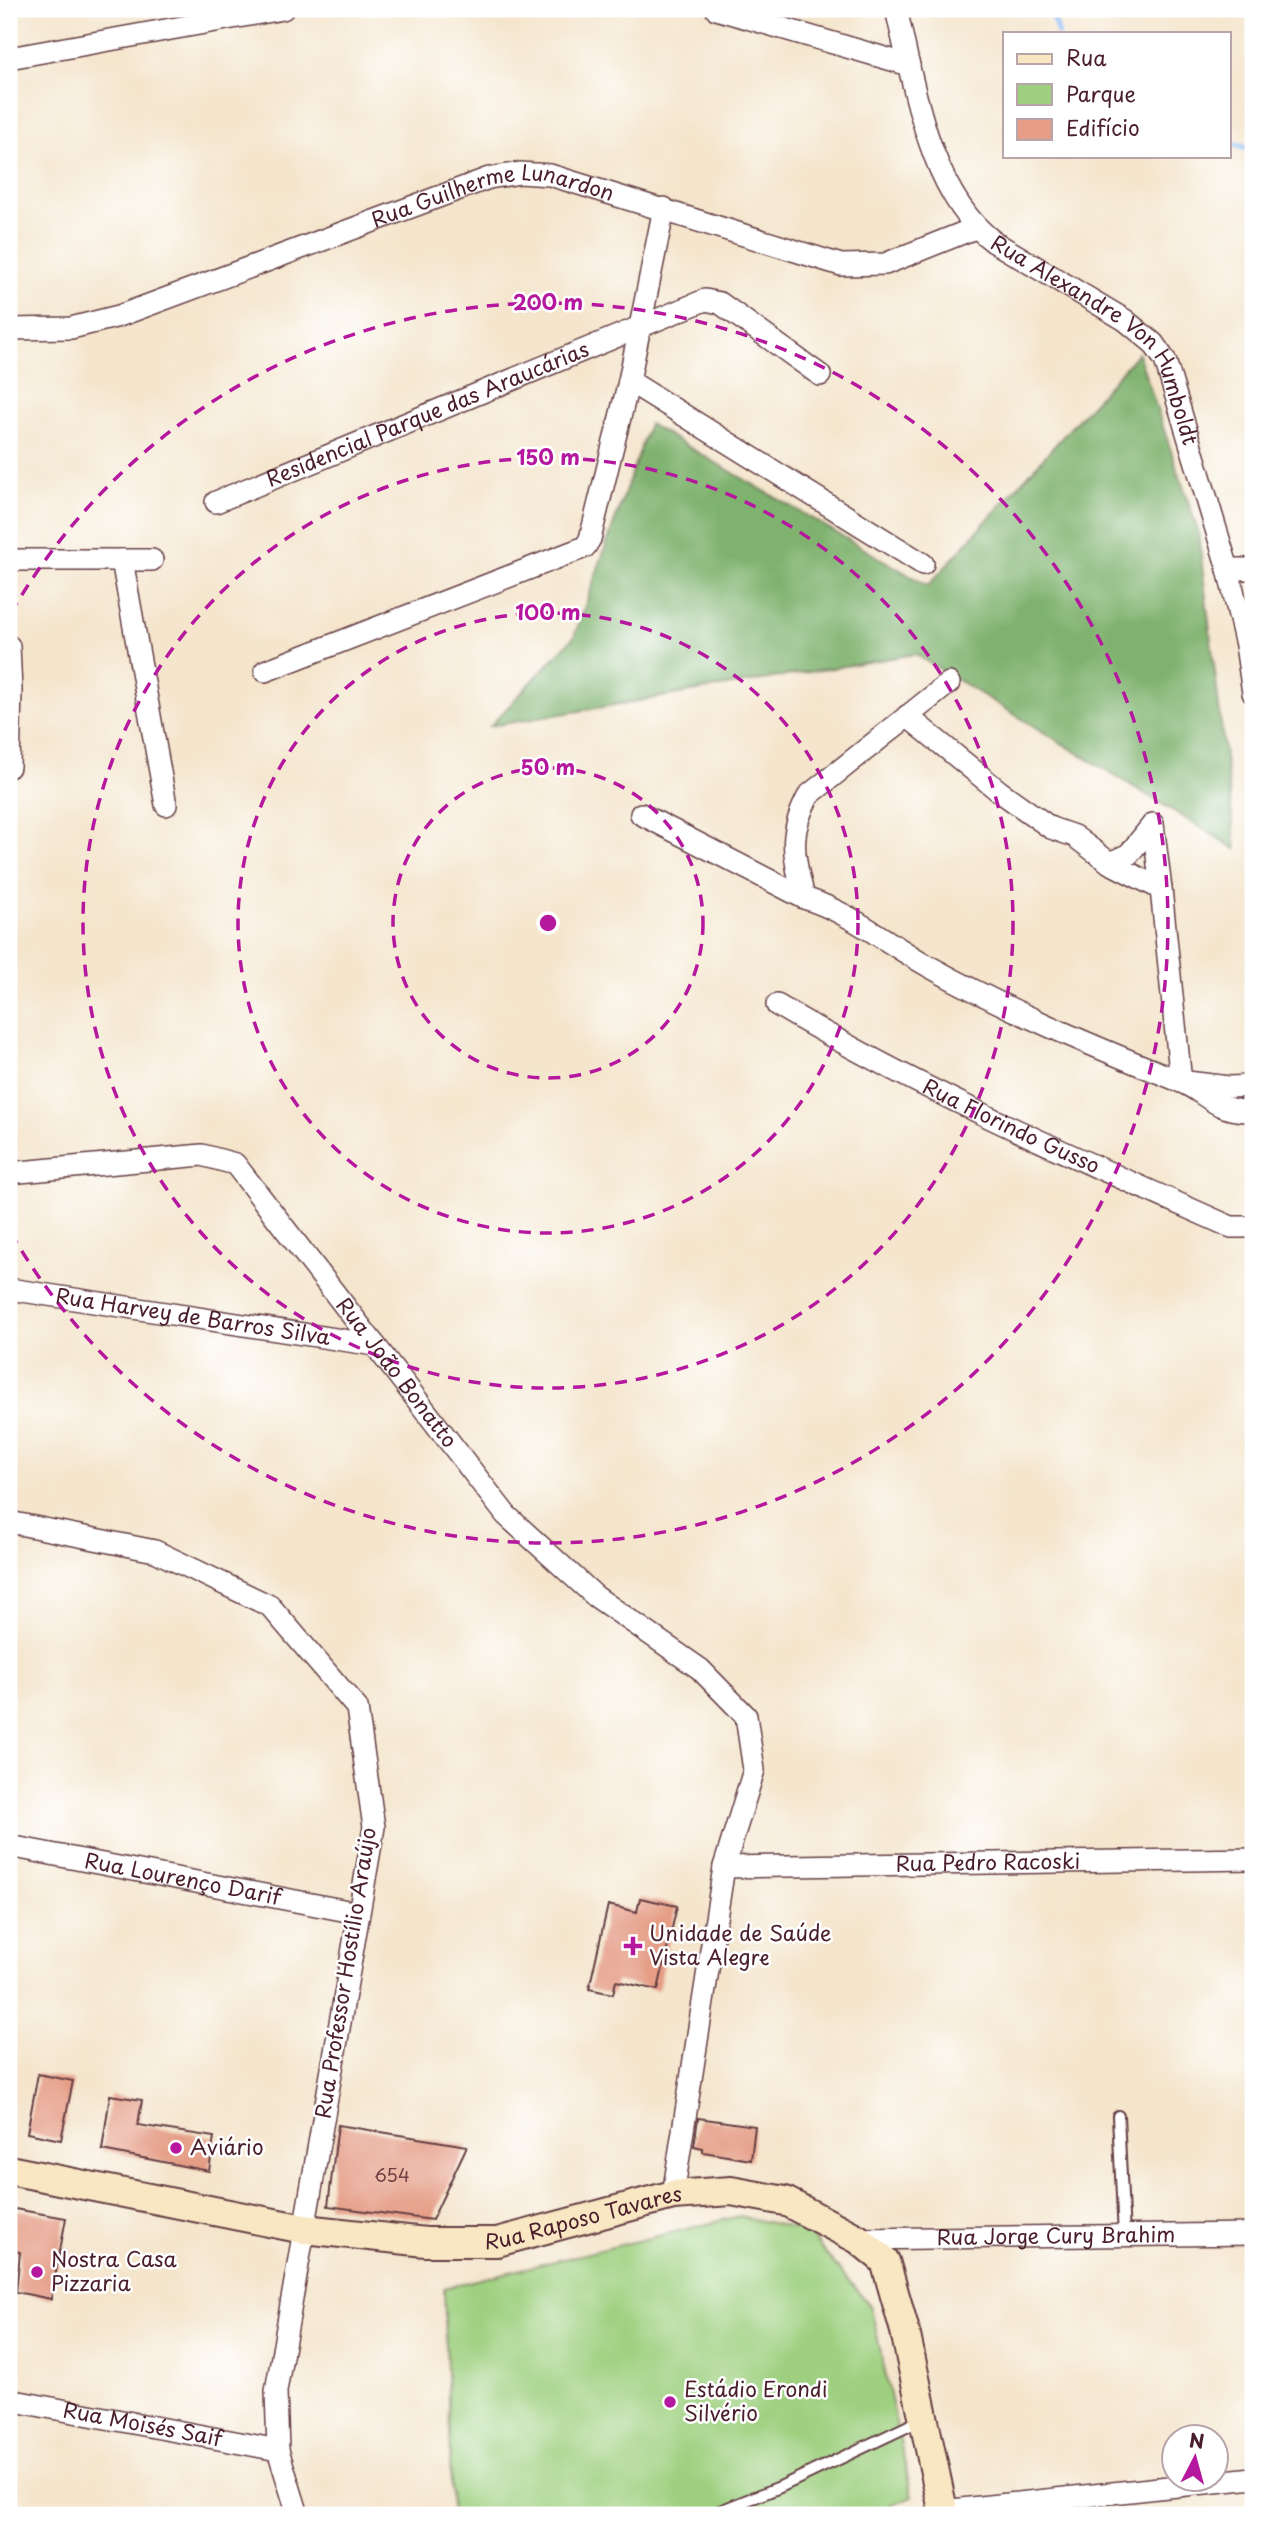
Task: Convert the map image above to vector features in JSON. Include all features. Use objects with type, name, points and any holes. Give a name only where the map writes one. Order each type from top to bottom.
[{"type":"main road","name":"Rua Raposo Tavares","points":[[9,2170],[304,2229],[426,2242],[497,2242],[673,2194],[732,2191],[785,2202],[858,2239],[885,2261],[905,2330],[943,2513]]},
{"type":"street","points":[[9,58],[283,9]]},
{"type":"street","points":[[716,9],[909,65]]},
{"type":"street","name":"Rua Alexandre Von Humboldt","points":[[896,9],[909,65],[944,182],[975,228],[1125,320],[1153,343],[1171,376],[1228,569],[1246,645],[1253,693]]},
{"type":"street","name":"Rua Guilherme Lunardon","points":[[9,330],[71,328],[119,316],[489,178],[520,173],[550,175],[664,208],[841,265],[886,264],[975,228]]},
{"type":"street","points":[[265,671],[585,547],[590,540],[629,381],[664,208]]},
{"type":"street","name":"Residencial Parque das Araucárias","points":[[216,502],[705,300],[713,301],[820,375]]},
{"type":"street","points":[[629,381],[923,564]]},
{"type":"street","points":[[9,560],[152,560]]},
{"type":"street","points":[[122,560],[166,805]]},
{"type":"street","points":[[1228,569],[1253,569]]},
{"type":"street","points":[[9,646],[9,766]]},
{"type":"street","points":[[804,898],[794,856],[793,836],[798,815],[809,795],[949,683]]},
{"type":"street","points":[[907,716],[1021,808],[1051,828],[1081,840],[1110,863],[1161,889]]},
{"type":"street","points":[[641,814],[804,898],[833,908],[930,967],[1048,1027],[1181,1082],[1229,1111],[1253,1111]]},
{"type":"street","points":[[1110,863],[1129,853],[1153,824],[1181,1082]]},
{"type":"street","name":"Rua Florindo Gusso","points":[[777,1005],[889,1069],[996,1123],[1231,1227],[1253,1227]]},
{"type":"street","points":[[1181,1082],[1215,1087],[1253,1086]]},
{"type":"street","name":"Rua João Bonatto","points":[[9,1173],[202,1155],[235,1164],[506,1515],[595,1596],[700,1669],[746,1716],[754,1770],[724,1867]]},
{"type":"street","name":"Rua Harvey de Barros Silva","points":[[9,1289],[375,1345]]},
{"type":"street","name":"Rua Professor Hostílio Araújo","points":[[9,1522],[155,1551],[270,1606],[357,1708],[374,1828],[276,2391],[278,2450],[298,2515]]},
{"type":"street","name":"Rua Lourenço Darif","points":[[9,1846],[358,1913]]},
{"type":"street","name":"Rua Pedro Racoski","points":[[724,1867],[1253,1859]]},
{"type":"street","points":[[673,2194],[724,1867]]},
{"type":"street","name":"Rua Jorge Cury Brahim","points":[[858,2239],[1253,2234]]},
{"type":"street","name":"Rua Moisés Saif","points":[[9,2400],[278,2450]]},
{"type":"street","points":[[943,2513],[1253,2478]]},
{"type":"lane","points":[[1118,2116],[1124,2236]]},
{"type":"lane","points":[[710,2515],[780,2487],[922,2420]]},
{"type":"green space","points":[[1138,353],[1198,531],[1236,849],[915,654],[490,726],[574,637],[649,424],[928,586]]},
{"type":"green space","name":"Estádio Erondi Silvério","points":[[740,2216],[806,2231],[871,2307],[912,2497],[868,2515],[452,2515],[444,2288]]},
{"type":"building","name":"Unidade de Saúde Vista Alegre","points":[[640,1898],[677,1906],[658,1990],[616,1981],[613,1994],[589,1989],[608,1905],[637,1912]]},
{"type":"building","points":[[38,2074],[73,2081],[61,2140],[27,2133]]},
{"type":"building","points":[[110,2095],[142,2100],[138,2125],[214,2137],[209,2171],[102,2150]]},
{"type":"building","points":[[698,2118],[755,2126],[751,2160],[703,2152],[703,2148],[694,2146]]},
{"type":"building","points":[[338,2125],[467,2146],[432,2220],[328,2206]]},
{"type":"building","name":"Nostra Casa Pizzaria","points":[[9,2208],[66,2218],[51,2299],[16,2292],[20,2252],[9,2250]]},
{"type":"waterway","points":[[1051,9],[1058,32]]},
{"type":"waterway","points":[[1230,143],[1253,150]]},
{"type":"place","name":"Unidade de Saúde Vista Alegre","points":[[633,1946]]},
{"type":"place","name":"Aviário","points":[[176,2148]]},
{"type":"place","name":"Nostra Casa Pizzaria","points":[[37,2272]]},
{"type":"place","name":"Estádio Erondi Silvério","points":[[670,2402]]}]
